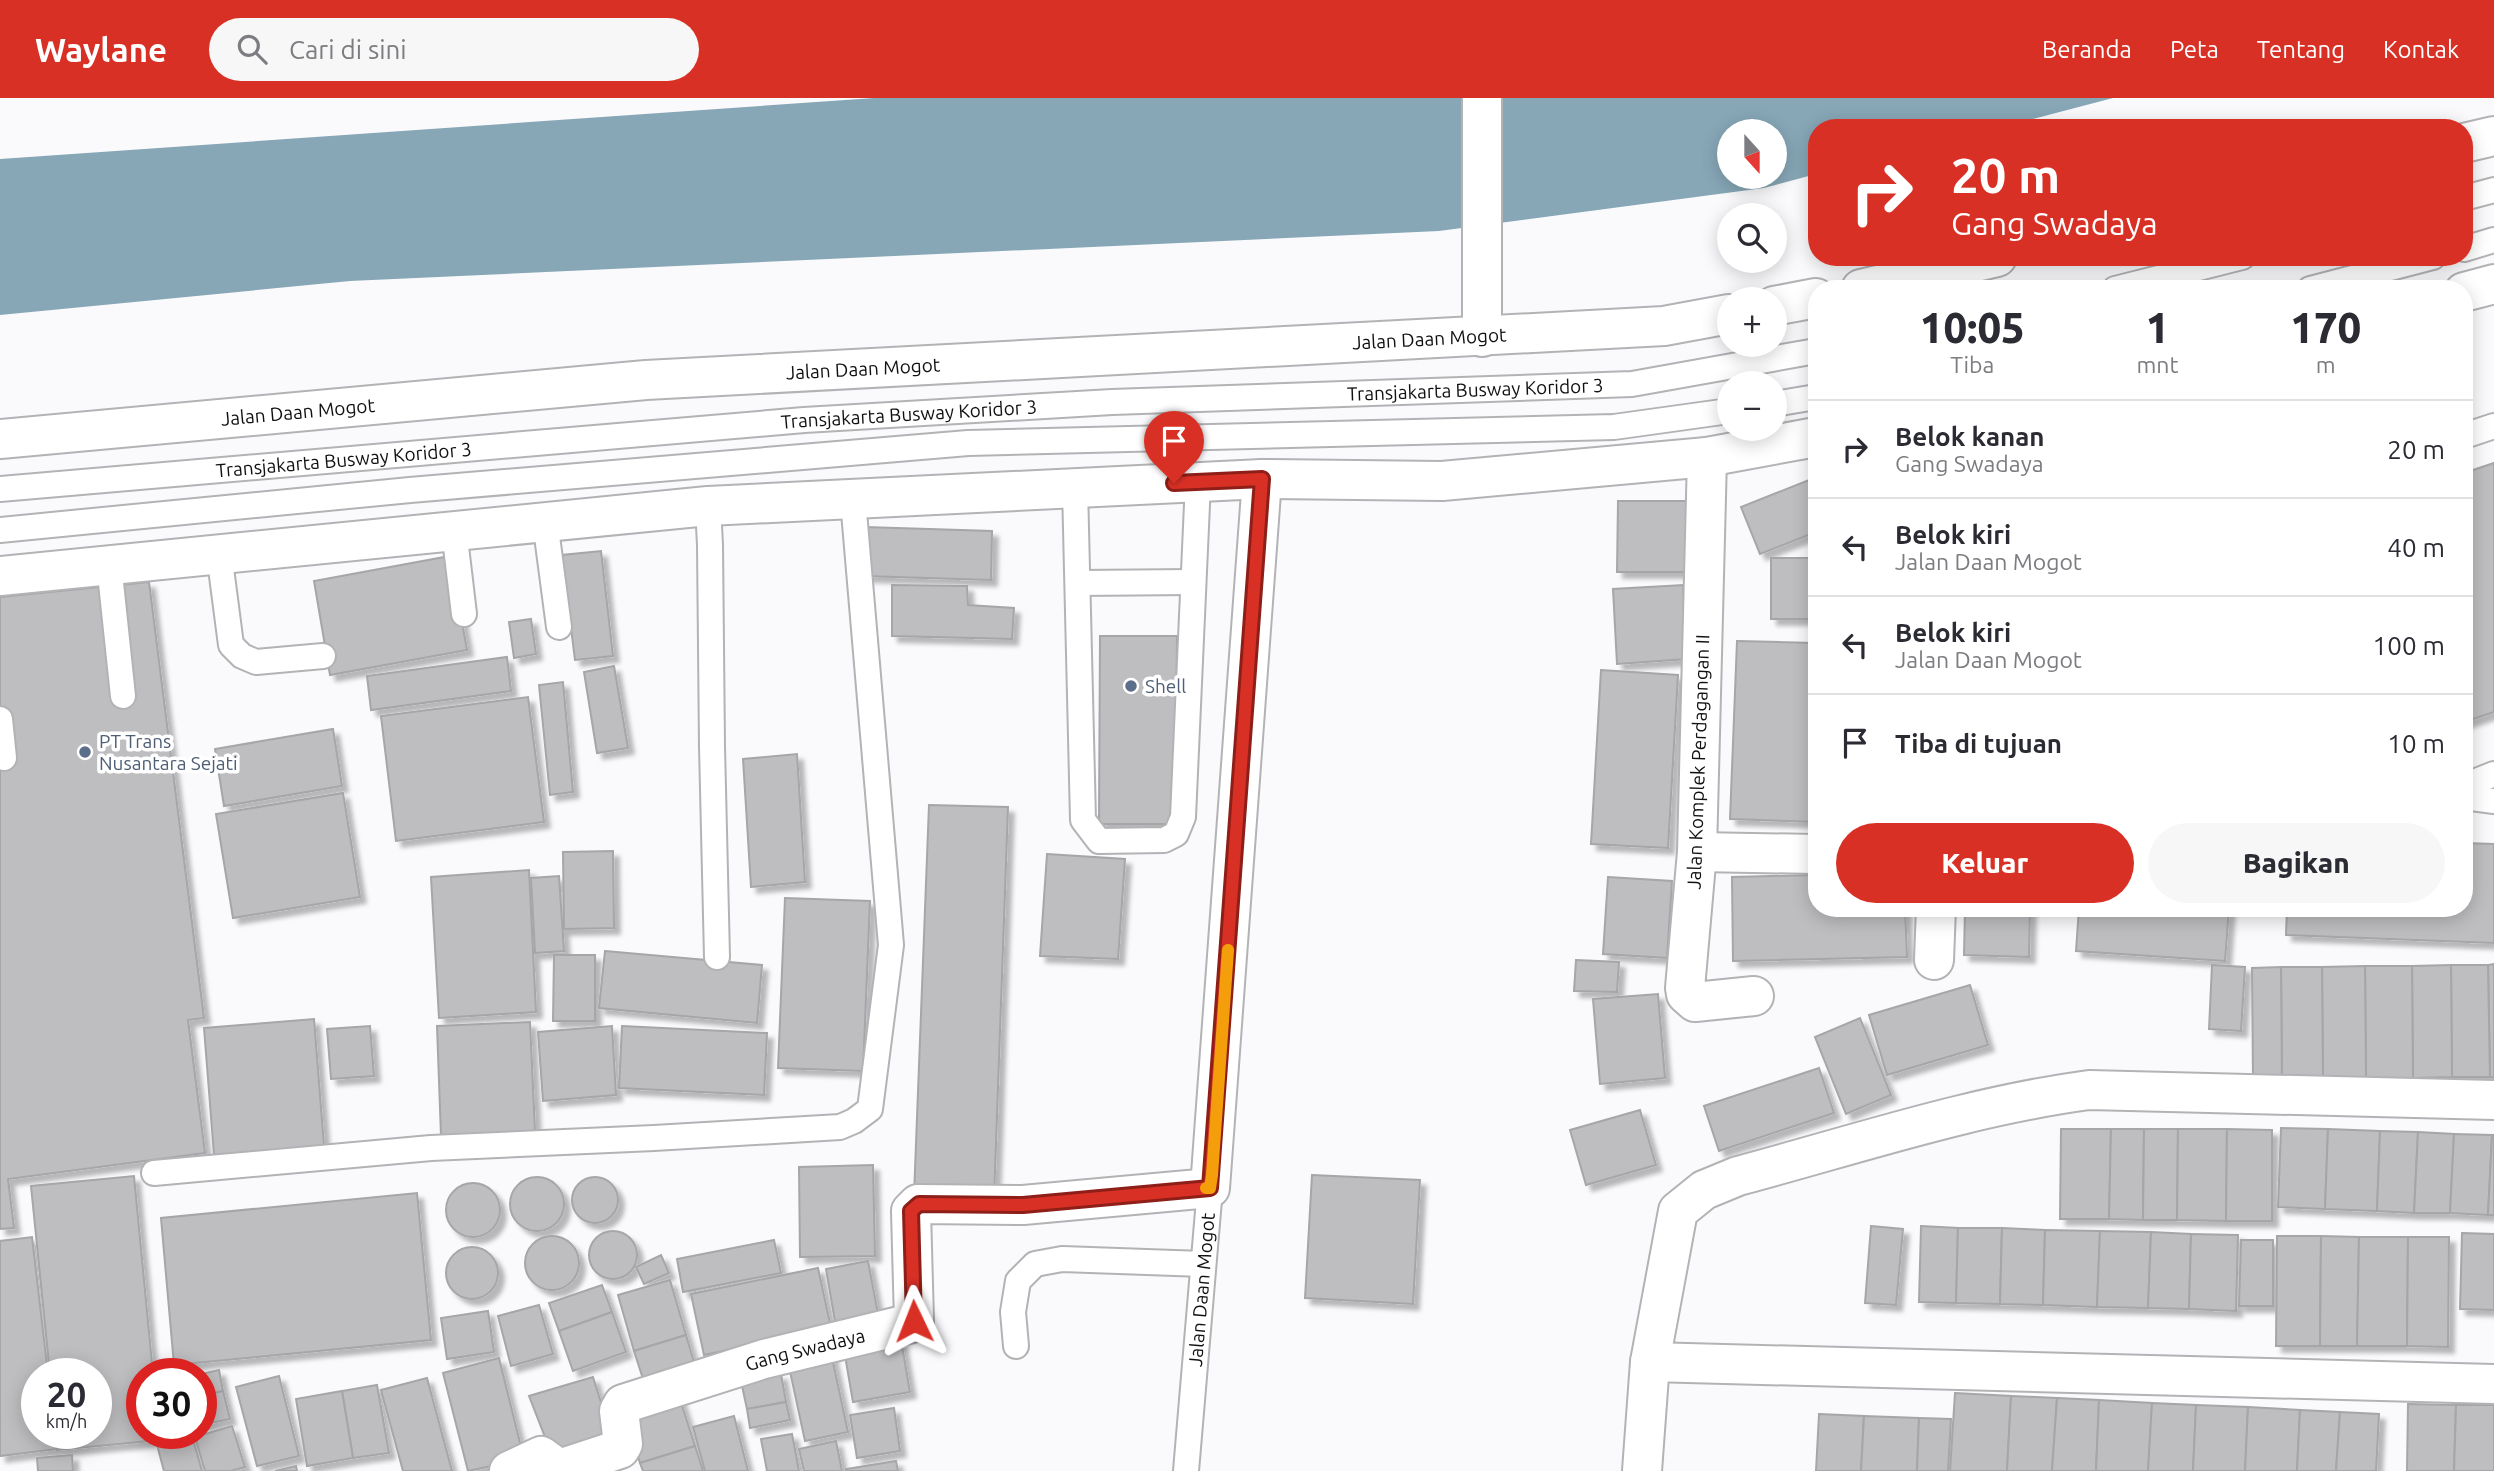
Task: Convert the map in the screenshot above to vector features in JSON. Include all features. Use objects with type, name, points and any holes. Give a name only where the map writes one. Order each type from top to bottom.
[{"type":"main road","points":[[1482,98],[1482,337]]},
{"type":"main road","points":[[2473,141],[2494,136]]},
{"type":"main road","points":[[1899,280],[1959,266]]},
{"type":"main road","points":[[2473,290],[2494,284]]},
{"type":"main road","points":[[1787,304],[1808,300]]},
{"type":"main road","name":"Jalan Daan Mogot","points":[[0,439],[646,380],[1482,337],[1664,326],[1717,316]]},
{"type":"main road","points":[[0,576],[708,506],[1262,479],[1442,481],[1707,457],[1808,438]]},
{"type":"main road","name":"Jalan Komplek Perdagangan II","points":[[1707,457],[1697,852],[1686,994],[1695,1002],[1754,996]]},
{"type":"main road","name":"Jalan Daan Mogot","points":[[1210,1188],[1262,479]]},
{"type":"main road","points":[[1697,852],[1808,854]]},
{"type":"main road","points":[[1934,960],[1936,917]]},
{"type":"main road","points":[[1642,1471],[1650,1362],[1678,1210],[1704,1190],[1738,1176],[1974,1112],[2032,1098],[2089,1090],[2494,1100]]},
{"type":"main road","name":"Gang Swadaya","points":[[509,1471],[537,1457],[544,1458],[559,1469],[620,1449],[623,1444],[619,1411],[623,1404],[764,1359],[912,1324],[911,1211],[919,1204],[1023,1205],[1210,1188]]},
{"type":"main road","points":[[1650,1362],[2494,1384]]},
{"type":"lane","points":[[2473,196],[2494,190]]},
{"type":"lane","points":[[2473,246],[2494,240]]},
{"type":"lane","points":[[2151,280],[2206,266]]},
{"type":"lane","points":[[2345,280],[2398,266]]},
{"type":"lane","name":"Transjakarta Busway Koridor 3","points":[[0,489],[818,419],[1112,402],[1632,384],[1808,352]]},
{"type":"lane","points":[[1787,402],[1808,398]]},
{"type":"lane","name":"Transjakarta Busway Koridor 3","points":[[0,530],[410,490],[968,443],[1614,427],[1717,413]]},
{"type":"lane","points":[[2473,433],[2494,426]]},
{"type":"lane","points":[[1075,487],[1083,820],[1099,841],[1164,840],[1176,834],[1183,817],[1198,482]]},
{"type":"lane","points":[[154,1173],[431,1148],[654,1139],[840,1127],[870,1109],[891,946],[853,500]]},
{"type":"lane","points":[[708,506],[717,957]]},
{"type":"lane","points":[[545,521],[559,627]]},
{"type":"lane","points":[[454,530],[464,614]]},
{"type":"lane","points":[[219,554],[230,645],[242,656],[256,662],[323,656]]},
{"type":"lane","points":[[109,564],[123,696]]},
{"type":"lane","points":[[1078,583],[1192,582]]},
{"type":"lane","points":[[0,719],[4,758]]},
{"type":"lane","points":[[2473,782],[2494,774]]},
{"type":"lane","points":[[2473,798],[2494,801]]},
{"type":"lane","name":"Jalan Daan Mogot","points":[[1186,1471],[1210,1188]]},
{"type":"lane","points":[[1016,1346],[1013,1312],[1018,1281],[1035,1264],[1062,1259],[1203,1264]]},
{"type":"water","points":[[874,98],[2113,98],[2032,119],[1808,119],[1808,176],[1787,182],[1787,119],[1717,119],[1717,189],[1756,189],[1439,231],[350,281],[0,315],[0,159]]},
{"type":"building","points":[[2494,463],[2494,712],[2473,719],[2473,470]]},
{"type":"building","points":[[1808,480],[1808,535],[1760,554],[1741,507]]},
{"type":"building","points":[[1618,501],[1689,501],[1688,572],[1617,572]]},
{"type":"building","points":[[865,527],[992,531],[991,580],[863,576]]},
{"type":"building","points":[[601,551],[613,656],[575,660],[562,555]]},
{"type":"building","points":[[450,556],[467,650],[330,675],[314,581]]},
{"type":"building","points":[[1771,558],[1808,558],[1808,619],[1771,619]]},
{"type":"building","name":"PT Trans Nusantara Sejati","points":[[149,582],[204,1018],[188,1020],[205,1153],[8,1179],[14,1228],[0,1229],[0,597]]},
{"type":"building","points":[[892,585],[967,586],[968,605],[1014,608],[1012,639],[892,636]]},
{"type":"building","points":[[1683,585],[1687,659],[1617,664],[1613,589]]},
{"type":"building","points":[[531,619],[536,654],[514,658],[509,622]]},
{"type":"building","points":[[1100,636],[1177,636],[1175,824],[1099,824]]},
{"type":"building","points":[[1737,641],[1808,643],[1808,822],[1730,819]]},
{"type":"building","points":[[507,657],[511,691],[371,710],[367,676]]},
{"type":"building","points":[[614,666],[628,748],[597,753],[584,672]]},
{"type":"building","points":[[1601,670],[1678,675],[1668,848],[1591,844]]},
{"type":"building","points":[[563,682],[573,792],[550,795],[539,685]]},
{"type":"building","points":[[528,697],[544,822],[396,841],[381,716]]},
{"type":"building","points":[[333,729],[342,786],[224,806],[215,749]]},
{"type":"building","points":[[797,754],[805,882],[751,887],[743,759]]},
{"type":"building","points":[[343,793],[360,897],[233,918],[216,814]]},
{"type":"building","points":[[929,805],[1008,807],[994,1199],[914,1196]]},
{"type":"building","points":[[2473,843],[2494,844],[2494,943],[2286,935],[2287,917],[2473,917]]},
{"type":"building","points":[[613,851],[614,928],[564,929],[563,852]]},
{"type":"building","points":[[1047,854],[1125,859],[1118,959],[1040,956]]},
{"type":"building","points":[[529,870],[536,1012],[439,1018],[431,877]]},
{"type":"building","points":[[1808,875],[1808,917],[1905,917],[1907,957],[1733,961],[1732,877]]},
{"type":"building","points":[[559,876],[564,951],[535,953],[531,878]]},
{"type":"building","points":[[1608,877],[1672,881],[1667,958],[1603,954]]},
{"type":"building","points":[[785,898],[870,901],[863,1071],[778,1068]]},
{"type":"building","points":[[1965,917],[2030,917],[2029,957],[1964,955]]},
{"type":"building","points":[[2078,917],[2228,917],[2225,961],[2076,951]]},
{"type":"building","points":[[605,951],[762,965],[757,1023],[599,1008]]},
{"type":"building","points":[[554,955],[595,955],[595,1021],[553,1021]]},
{"type":"building","points":[[1576,960],[1619,962],[1617,992],[1574,991]]},
{"type":"building","points":[[2494,964],[2494,1077],[2490,1077],[2488,965]]},
{"type":"building","points":[[2212,965],[2245,967],[2241,1031],[2209,1029]]},
{"type":"building","points":[[2451,965],[2488,965],[2490,1077],[2452,1077]]},
{"type":"building","points":[[2451,965],[2452,1077],[2413,1078],[2412,966]]},
{"type":"building","points":[[2365,966],[2412,966],[2413,1078],[2366,1078]]},
{"type":"building","points":[[2365,966],[2366,1078],[2323,1079],[2322,967]]},
{"type":"building","points":[[2281,967],[2322,967],[2323,1079],[2282,1080]]},
{"type":"building","points":[[2281,967],[2282,1080],[2253,1080],[2252,968]]},
{"type":"building","points":[[1970,985],[1988,1045],[1887,1075],[1869,1015]]},
{"type":"building","points":[[1658,994],[1665,1078],[1600,1084],[1593,999]]},
{"type":"building","points":[[1860,1018],[1891,1095],[1846,1114],[1815,1037]]},
{"type":"building","points":[[314,1019],[324,1146],[214,1155],[204,1028]]},
{"type":"building","points":[[530,1022],[535,1132],[441,1136],[437,1026]]},
{"type":"building","points":[[370,1026],[374,1076],[331,1079],[327,1029]]},
{"type":"building","points":[[612,1026],[616,1095],[543,1101],[538,1032]]},
{"type":"building","points":[[622,1026],[767,1033],[764,1095],[619,1088]]},
{"type":"building","points":[[1819,1068],[1834,1113],[1719,1151],[1704,1106]]},
{"type":"building","points":[[1640,1110],[1656,1165],[1586,1185],[1570,1130]]},
{"type":"building","points":[[2281,1128],[2328,1129],[2325,1209],[2278,1207]]},
{"type":"building","points":[[2061,1129],[2111,1129],[2109,1219],[2060,1219]]},
{"type":"building","points":[[2111,1129],[2144,1129],[2143,1220],[2109,1219]]},
{"type":"building","points":[[2144,1129],[2178,1129],[2177,1220],[2143,1220]]},
{"type":"building","points":[[2178,1129],[2227,1129],[2226,1221],[2177,1220]]},
{"type":"building","points":[[2227,1129],[2272,1130],[2272,1221],[2226,1221]]},
{"type":"building","points":[[2328,1129],[2380,1131],[2377,1211],[2325,1209]]},
{"type":"building","points":[[2380,1131],[2418,1132],[2414,1213],[2377,1211]]},
{"type":"building","points":[[2418,1132],[2454,1134],[2450,1213],[2414,1213]]},
{"type":"building","points":[[2454,1134],[2492,1135],[2488,1215],[2450,1213]]},
{"type":"building","points":[[2492,1135],[2494,1215],[2488,1215]]},
{"type":"building","points":[[873,1165],[875,1256],[800,1257],[799,1167]]},
{"type":"building","points":[[1312,1175],[1420,1180],[1413,1304],[1305,1298]]},
{"type":"building","points":[[134,1176],[151,1358],[126,1358],[126,1443],[112,1445],[112,1358],[48,1358],[31,1186]]},
{"type":"building","points":[[537,1177],[556,1185],[564,1204],[556,1223],[537,1231],[518,1223],[510,1204],[518,1185]]},
{"type":"building","points":[[595,1177],[612,1183],[618,1200],[612,1217],[595,1223],[578,1217],[572,1200],[578,1183]]},
{"type":"building","points":[[473,1183],[492,1191],[500,1210],[492,1229],[473,1237],[454,1229],[446,1210],[454,1191]]},
{"type":"building","points":[[417,1193],[431,1340],[217,1361],[217,1358],[173,1358],[161,1218]]},
{"type":"building","points":[[1871,1226],[1903,1229],[1896,1305],[1865,1303]]},
{"type":"building","points":[[1921,1226],[1958,1228],[1956,1303],[1919,1302]]},
{"type":"building","points":[[1958,1228],[2002,1228],[2000,1304],[1956,1303]]},
{"type":"building","points":[[2002,1228],[2045,1230],[2043,1305],[2000,1304]]},
{"type":"building","points":[[2045,1230],[2100,1231],[2097,1307],[2043,1305]]},
{"type":"building","points":[[613,1231],[630,1238],[637,1255],[630,1272],[613,1279],[596,1272],[589,1255],[596,1238]]},
{"type":"building","points":[[2100,1231],[2151,1232],[2148,1308],[2097,1307]]},
{"type":"building","points":[[2151,1232],[2191,1234],[2189,1309],[2148,1308]]},
{"type":"building","points":[[2462,1233],[2494,1234],[2494,1310],[2460,1309]]},
{"type":"building","points":[[2191,1234],[2238,1235],[2236,1311],[2189,1309]]},
{"type":"building","points":[[552,1236],[571,1244],[579,1263],[571,1282],[552,1290],[533,1282],[525,1263],[533,1244]]},
{"type":"building","points":[[2277,1236],[2321,1236],[2320,1346],[2276,1346]]},
{"type":"building","points":[[2321,1236],[2359,1237],[2357,1346],[2320,1346]]},
{"type":"building","points":[[32,1237],[46,1358],[21,1358],[21,1449],[57,1449],[0,1456],[0,1241]]},
{"type":"building","points":[[2359,1237],[2408,1237],[2407,1346],[2357,1346]]},
{"type":"building","points":[[2408,1237],[2449,1237],[2448,1347],[2407,1346]]},
{"type":"building","points":[[774,1240],[781,1273],[683,1292],[677,1259]]},
{"type":"building","points":[[2241,1240],[2273,1240],[2273,1306],[2239,1306]]},
{"type":"building","points":[[472,1247],[482,1249],[490,1255],[496,1263],[496,1283],[490,1291],[482,1297],[472,1299],[462,1297],[454,1291],[448,1283],[446,1273],[448,1263],[454,1255],[462,1249]]},
{"type":"building","points":[[661,1255],[669,1273],[644,1284],[636,1267]]},
{"type":"building","points":[[868,1261],[879,1319],[836,1327],[826,1269]]},
{"type":"building","points":[[818,1268],[831,1328],[704,1355],[691,1294]]},
{"type":"building","points":[[670,1280],[686,1335],[634,1351],[618,1295]]},
{"type":"building","points":[[602,1285],[612,1312],[559,1331],[549,1303]]},
{"type":"building","points":[[539,1305],[553,1354],[511,1366],[498,1316]]},
{"type":"building","points":[[488,1311],[494,1352],[447,1359],[441,1318]]},
{"type":"building","points":[[612,1312],[626,1352],[573,1371],[559,1331]]},
{"type":"building","points":[[686,1335],[696,1369],[645,1385],[634,1351]]},
{"type":"building","points":[[901,1340],[910,1392],[853,1402],[844,1350]]},
{"type":"building","points":[[831,1353],[848,1432],[805,1441],[788,1362]]},
{"type":"building","points":[[499,1358],[524,1459],[468,1471],[443,1373]]},
{"type":"building","points":[[217,1370],[223,1391],[217,1392]]},
{"type":"building","points":[[781,1374],[786,1402],[747,1409],[741,1381]]},
{"type":"building","points":[[279,1376],[299,1456],[257,1466],[236,1387]]},
{"type":"building","points":[[593,1377],[614,1444],[554,1460],[529,1396]]},
{"type":"building","points":[[427,1378],[452,1471],[403,1471],[381,1390]]},
{"type":"building","points":[[377,1385],[389,1453],[353,1458],[342,1391]]},
{"type":"building","points":[[223,1391],[230,1419],[217,1422],[217,1392]]},
{"type":"building","points":[[342,1391],[353,1458],[307,1466],[296,1399]]},
{"type":"building","points":[[678,1393],[695,1446],[640,1463],[624,1410]]},
{"type":"building","points":[[1955,1393],[2011,1396],[2007,1471],[1950,1471]]},
{"type":"building","points":[[2011,1396],[2057,1398],[2052,1471],[2007,1471]]},
{"type":"building","points":[[2057,1398],[2099,1400],[2096,1471],[2052,1471]]},
{"type":"building","points":[[2099,1400],[2152,1403],[2148,1471],[2096,1471]]},
{"type":"building","points":[[786,1402],[790,1420],[750,1428],[747,1409]]},
{"type":"building","points":[[2152,1403],[2196,1405],[2193,1471],[2148,1471]]},
{"type":"building","points":[[2408,1404],[2456,1405],[2454,1471],[2407,1471]]},
{"type":"building","points":[[2196,1405],[2248,1407],[2245,1471],[2193,1471]]},
{"type":"building","points":[[2456,1405],[2494,1405],[2494,1471],[2454,1471]]},
{"type":"building","points":[[2248,1407],[2300,1410],[2297,1471],[2245,1471]]},
{"type":"building","points":[[894,1408],[900,1451],[857,1458],[850,1415]]},
{"type":"building","points":[[2300,1410],[2340,1412],[2336,1471],[2297,1471]]},
{"type":"building","points":[[2340,1412],[2379,1414],[2376,1471],[2336,1471]]},
{"type":"building","points":[[1819,1414],[1864,1416],[1861,1471],[1816,1471]]},
{"type":"building","points":[[734,1416],[748,1471],[705,1471],[693,1427]]},
{"type":"building","points":[[1864,1416],[1919,1418],[1917,1471],[1861,1471]]},
{"type":"building","points":[[1919,1418],[1951,1419],[1948,1471],[1917,1471]]},
{"type":"building","points":[[232,1426],[245,1467],[231,1471],[205,1471],[199,1449],[217,1449],[217,1430]]},
{"type":"building","points":[[792,1434],[799,1471],[767,1471],[761,1439]]},
{"type":"building","points":[[836,1441],[842,1471],[804,1471],[799,1449]]},
{"type":"building","points":[[695,1446],[703,1471],[643,1471],[640,1463]]},
{"type":"building","points":[[158,1449],[196,1449],[202,1471],[164,1471]]},
{"type":"building","points":[[72,1455],[73,1471],[38,1471],[37,1458]]},
{"type":"building","points":[[896,1461],[898,1471],[846,1471],[846,1469]]},
{"type":"building","points":[[296,1466],[297,1471],[275,1471]]},
{"type":"slow traffic","points":[[1206,1188],[1210,1188],[1212,1175],[1228,950]]},
{"type":"place","name":"Shell","points":[[1131,686]]},
{"type":"place","name":"PT Trans Nusantara Sejati","points":[[85,752]]},
{"type":"route","points":[[914,1321],[911,1211],[919,1204],[1023,1205],[1210,1188],[1262,479],[1174,483]]}]
